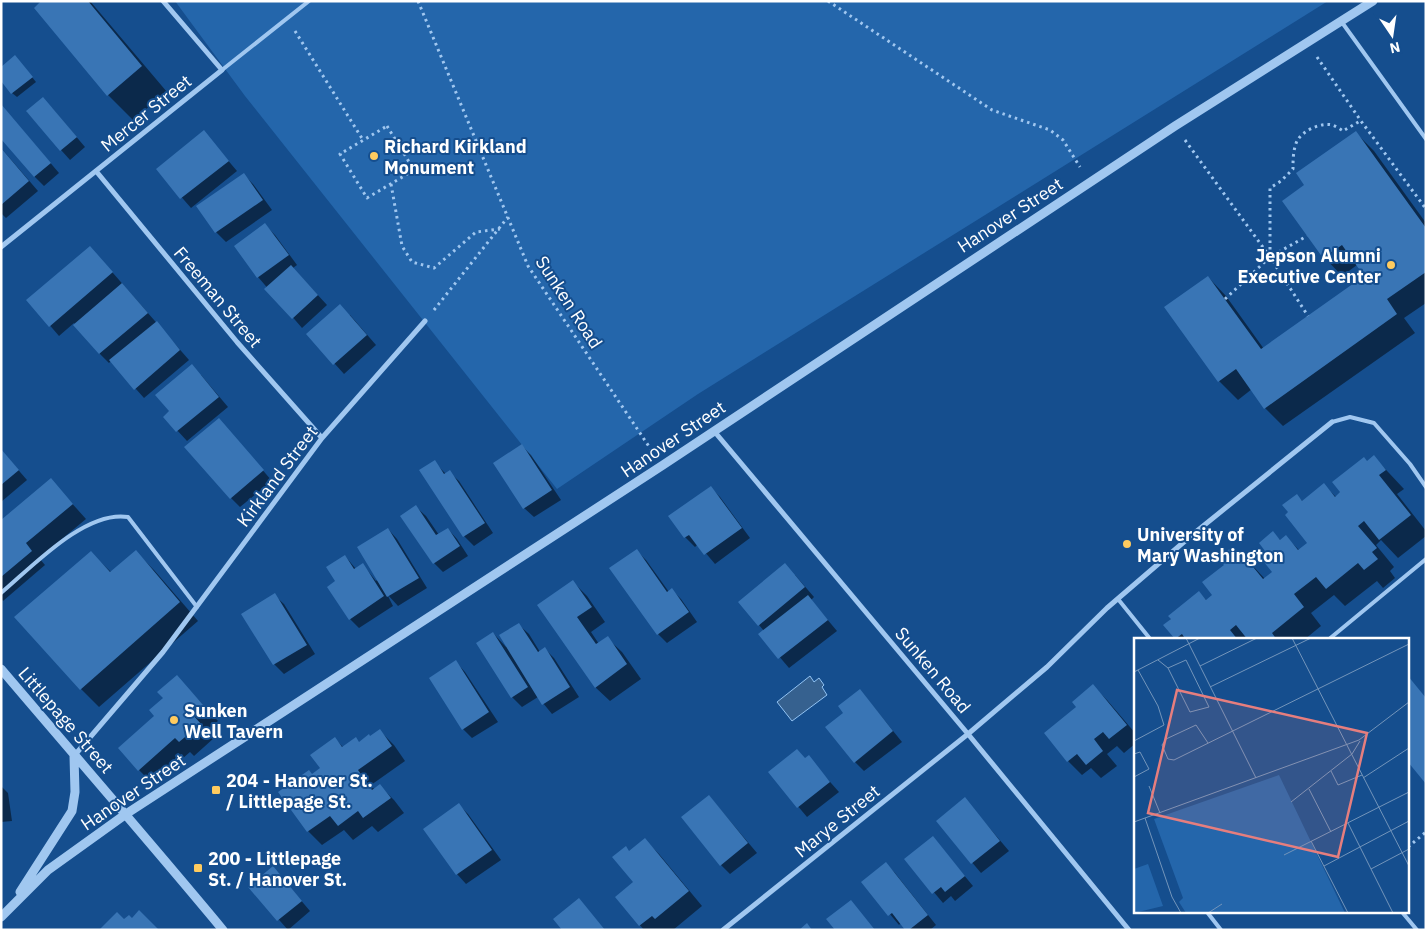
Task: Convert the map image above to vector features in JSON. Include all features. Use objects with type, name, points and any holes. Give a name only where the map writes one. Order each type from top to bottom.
[{"type":"street","points":[[162,1],[222,70]]},
{"type":"street","name":"Hanover Street","points":[[1,917],[48,870],[126,814],[663,466],[714,430],[1175,126],[1373,1]]},
{"type":"street","name":"Mercer Street","points":[[1,247],[222,70]]},
{"type":"street","name":"Freeman Street","points":[[96,171],[238,342],[322,438]]},
{"type":"street","name":"Kirkland Street","points":[[74,756],[163,652],[322,438],[425,320]]},
{"type":"street","name":"Marye Street","points":[[723,930],[968,734],[1047,667],[1118,599],[1192,535],[1332,422]]},
{"type":"street","name":"Sunken Road","points":[[714,430],[1129,930]]},
{"type":"street","name":"Littlepage Street","points":[[1,669],[223,930]]},
{"type":"street","points":[[11,907],[72,810],[75,792],[74,756]]},
{"type":"lane","name":"Mercer Street","points":[[222,70],[309,1]]},
{"type":"lane","points":[[1342,21],[1426,139]]},
{"type":"lane","points":[[1332,422],[1350,418],[1374,422],[1410,464],[1426,487]]},
{"type":"lane","points":[[1,593],[68,536],[104,518],[120,516],[128,518],[197,606]]},
{"type":"lane","points":[[1330,638],[1426,559]]},
{"type":"lane","points":[[1118,599],[1149,638]]},
{"type":"lane","points":[[1209,914],[1221,930]]},
{"type":"lane","points":[[1404,914],[1417,930]]},
{"type":"path","name":"Sunken Road","points":[[418,1],[528,266],[663,466]]},
{"type":"path","points":[[828,1],[992,110],[1050,130],[1063,140],[1089,183]]},
{"type":"path","points":[[288,19],[363,140]]},
{"type":"path","points":[[1307,42],[1360,120],[1426,209]]},
{"type":"path","points":[[1270,257],[1270,188],[1281,181],[1293,169],[1293,154],[1298,140],[1307,131],[1319,126],[1331,125],[1343,131],[1360,120]]},
{"type":"path","points":[[387,126],[414,170],[391,184],[367,198],[340,154],[387,126]]},
{"type":"path","points":[[1175,126],[1270,257],[1308,316]]},
{"type":"path","points":[[391,184],[402,246],[412,262],[434,268],[476,232],[500,229]]},
{"type":"path","points":[[425,320],[508,217]]},
{"type":"path","points":[[1225,299],[1270,257],[1307,236]]},
{"type":"path","points":[[1410,845],[1426,832]]},
{"type":"shaded area","points":[[175,1],[1328,1],[698,394],[557,489],[245,96]]},
{"type":"shaded area","points":[[810,676],[814,682],[819,678],[824,685],[822,687],[827,695],[792,721],[777,702]]},
{"type":"building","points":[[41,1],[88,1],[142,66],[107,96],[34,8]]},
{"type":"building","points":[[15,55],[33,77],[11,94],[1,81],[1,67]]},
{"type":"building","points":[[43,97],[77,137],[60,151],[26,111]]},
{"type":"building","points":[[1,104],[51,163],[34,177],[1,139]]},
{"type":"building","points":[[204,130],[229,161],[180,199],[156,169]]},
{"type":"building","name":"Jepson Alumni Executive Center","points":[[1356,131],[1426,228],[1426,272],[1387,299],[1397,314],[1264,409],[1236,369],[1218,382],[1164,307],[1208,276],[1261,349],[1364,276],[1342,245],[1323,258],[1282,201],[1304,185],[1296,173]]},
{"type":"building","points":[[1,148],[29,181],[1,205]]},
{"type":"building","points":[[244,173],[263,200],[215,233],[196,206]]},
{"type":"building","points":[[265,223],[289,255],[257,278],[234,246]]},
{"type":"building","points":[[90,246],[113,272],[49,327],[26,300]]},
{"type":"building","points":[[291,265],[318,295],[292,319],[264,289]]},
{"type":"building","points":[[122,283],[148,313],[99,354],[73,325]]},
{"type":"building","points":[[340,304],[367,335],[333,365],[306,334]]},
{"type":"building","points":[[157,321],[180,350],[134,390],[109,360]]},
{"type":"building","points":[[192,364],[219,397],[176,432],[163,417],[169,411],[155,395]]},
{"type":"building","points":[[219,418],[264,470],[230,499],[184,447]]},
{"type":"building","points":[[522,444],[552,490],[523,509],[493,463]]},
{"type":"building","points":[[1,449],[19,470],[1,485]]},
{"type":"building","points":[[1374,455],[1386,470],[1379,475],[1411,515],[1379,540],[1364,521],[1358,526],[1377,548],[1372,552],[1378,559],[1364,570],[1358,563],[1326,589],[1316,577],[1294,594],[1304,607],[1272,633],[1276,638],[1246,638],[1236,625],[1230,630],[1236,638],[1185,638],[1182,634],[1174,638],[1163,625],[1171,619],[1168,616],[1199,591],[1206,600],[1212,595],[1202,582],[1224,565],[1218,558],[1232,547],[1237,553],[1240,551],[1263,579],[1272,572],[1259,556],[1265,551],[1259,543],[1273,531],[1280,540],[1286,535],[1298,550],[1307,543],[1285,515],[1288,512],[1282,505],[1297,494],[1302,501],[1324,483],[1335,497],[1340,492],[1332,482],[1364,457],[1367,461]]},
{"type":"building","points":[[435,460],[444,474],[450,470],[485,523],[463,537],[419,470]]},
{"type":"building","points":[[51,478],[73,504],[26,543],[32,551],[1,577],[1,520]]},
{"type":"building","points":[[711,486],[742,528],[704,555],[689,535],[684,538],[668,516]]},
{"type":"building","points":[[416,505],[436,535],[448,528],[460,546],[433,564],[400,516]]},
{"type":"building","points":[[388,528],[419,578],[387,597],[357,547]]},
{"type":"building","points":[[637,549],[667,592],[672,588],[689,612],[657,635],[609,568]]},
{"type":"building","points":[[136,550],[180,602],[80,690],[14,617],[91,551],[110,572]]},
{"type":"building","points":[[345,555],[354,569],[363,563],[384,596],[349,620],[327,587],[335,581],[326,567]]},
{"type":"building","points":[[785,563],[805,587],[758,626],[738,602]]},
{"type":"building","points":[[573,580],[592,607],[577,617],[596,644],[608,636],[627,664],[595,688],[537,605]]},
{"type":"building","points":[[275,593],[307,645],[273,665],[241,614]]},
{"type":"building","points":[[808,595],[828,620],[778,659],[758,634]]},
{"type":"building","points":[[519,623],[538,652],[545,647],[570,687],[542,705],[499,635]]},
{"type":"building","points":[[493,632],[528,687],[511,698],[476,643]]},
{"type":"building","points":[[456,660],[489,712],[462,730],[429,678]]},
{"type":"building","name":"Sunken Well Tavern","points":[[177,675],[204,706],[193,715],[201,724],[179,742],[175,738],[138,771],[118,748],[154,716],[149,710],[163,698],[157,692]]},
{"type":"building","points":[[1410,678],[1426,698],[1426,784],[1410,764]]},
{"type":"building","points":[[1093,684],[1127,725],[1109,739],[1103,732],[1094,739],[1103,751],[1086,765],[1077,754],[1067,762],[1044,733],[1076,707],[1072,702]]},
{"type":"building","points":[[860,689],[893,731],[854,763],[825,727],[843,713],[838,706]]},
{"type":"building","points":[[380,729],[392,746],[358,770],[372,790],[380,784],[391,798],[363,818],[358,811],[338,826],[330,816],[307,832],[278,792],[309,770],[312,774],[320,768],[310,755],[335,737],[342,747],[356,737],[359,742],[369,734],[370,736]]},
{"type":"building","points":[[797,749],[805,758],[809,755],[830,782],[797,808],[768,772]]},
{"type":"building","points":[[709,795],[748,843],[720,866],[681,817]]},
{"type":"building","points":[[965,797],[1000,841],[971,864],[936,821]]},
{"type":"building","points":[[459,803],[492,850],[456,875],[423,829]]},
{"type":"building","points":[[933,836],[965,876],[945,892],[941,887],[932,894],[904,859]]},
{"type":"building","points":[[645,838],[689,891],[655,919],[652,916],[639,926],[615,897],[633,882],[612,857],[626,846],[629,851]]},
{"type":"building","points":[[886,862],[928,915],[909,930],[905,930],[892,913],[888,916],[861,882]]},
{"type":"building","points":[[273,866],[302,901],[277,921],[248,887]]},
{"type":"building","points":[[579,898],[605,930],[562,930],[553,919]]},
{"type":"building","points":[[851,900],[875,930],[835,930],[826,919]]},
{"type":"building","points":[[139,910],[159,930],[99,930],[117,912],[124,919],[129,915],[132,918]]},
{"type":"building","points":[[807,923],[812,930],[799,930]]},
{"type":"place","name":"Richard Kirkland Monument","points":[[374,156]]},
{"type":"place","name":"Jepson Alumni Executive Center","points":[[1391,265]]},
{"type":"place","name":"University of Mary Washington","points":[[1127,544]]},
{"type":"place","name":"Sunken Well Tavern","points":[[174,720]]},
{"type":"place","name":"204 - Hanover St. / Littlepage St.","points":[[216,790]]},
{"type":"place","name":"200 - Littlepage St. / Hanover St.","points":[[198,868]]}]
